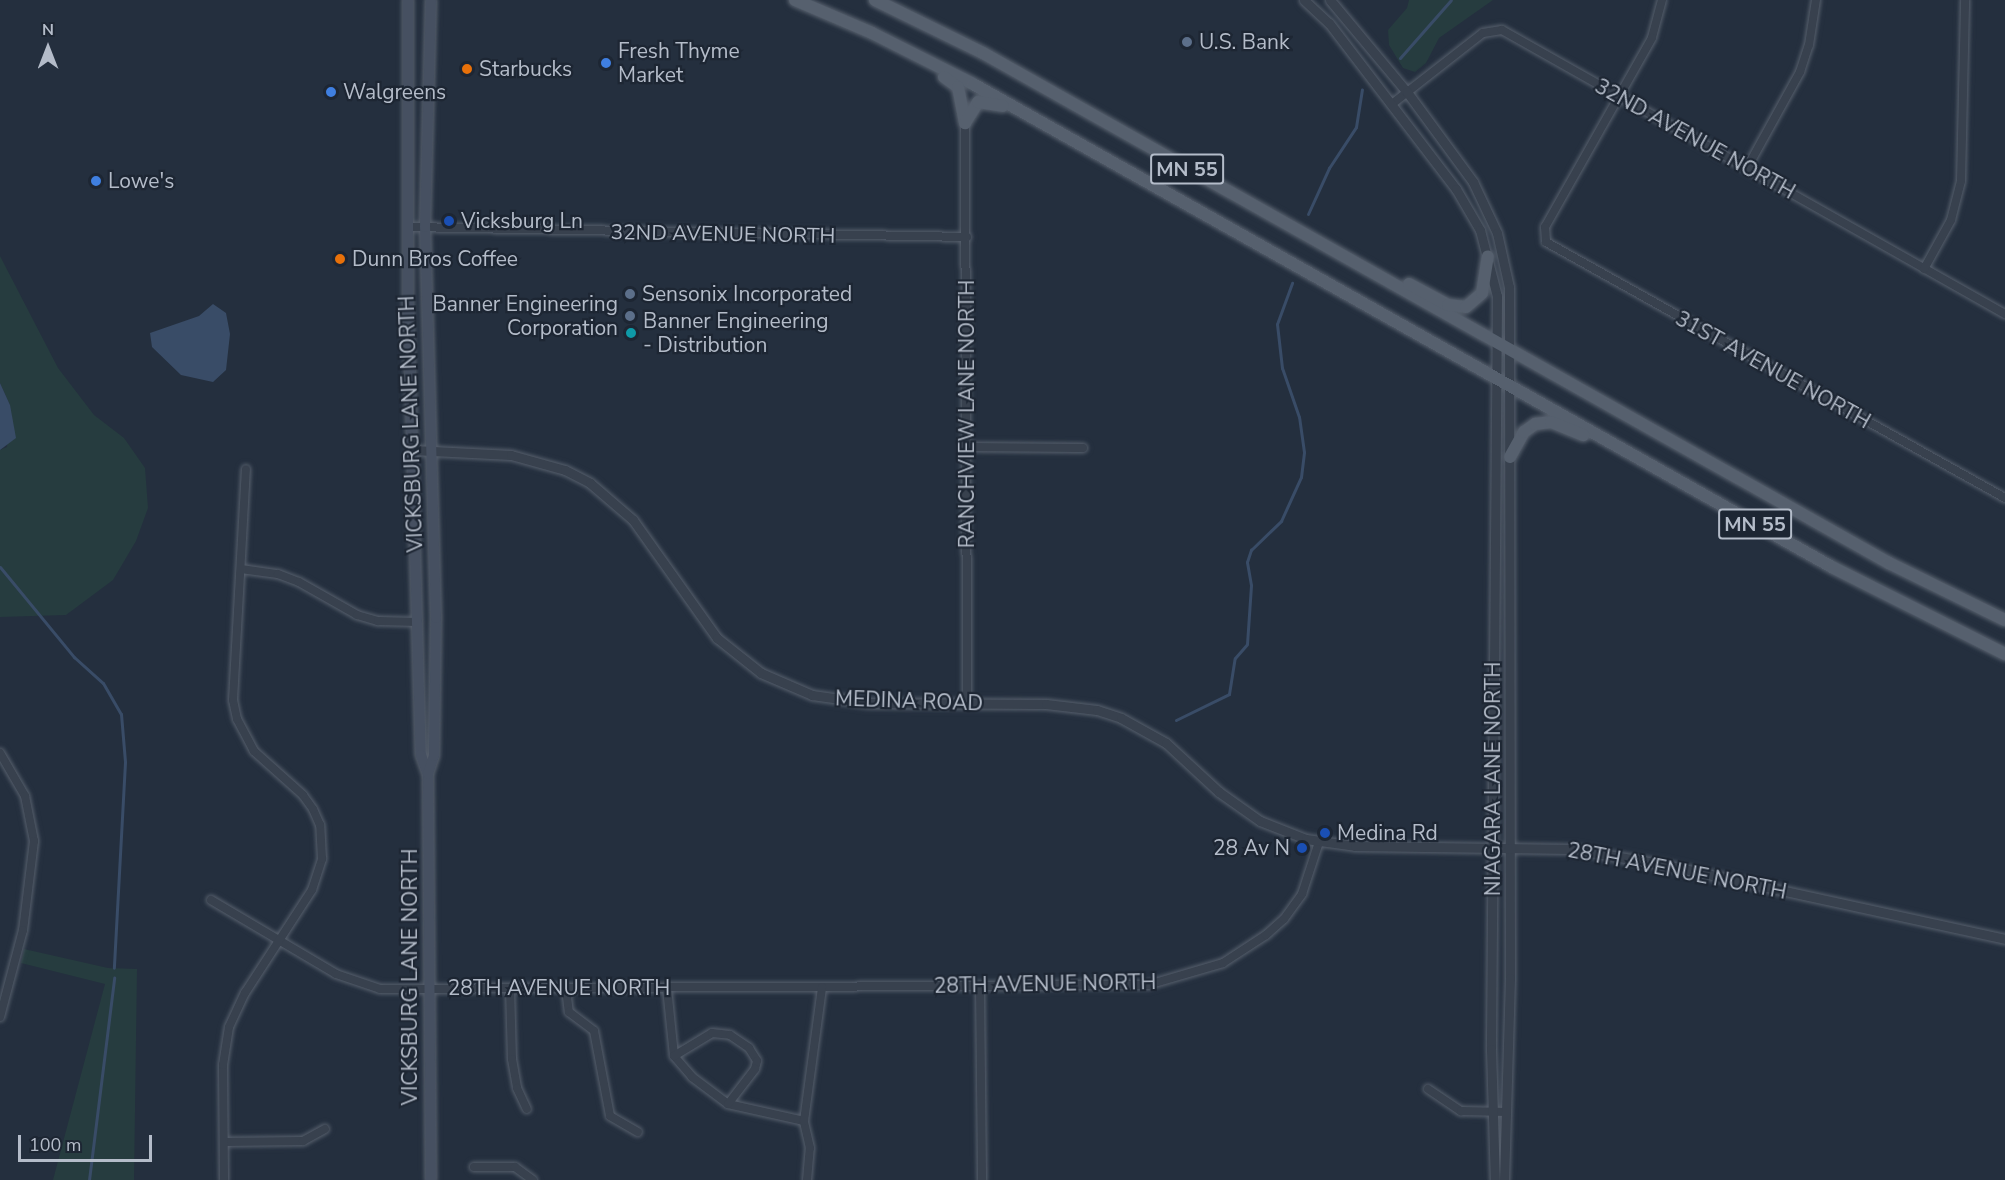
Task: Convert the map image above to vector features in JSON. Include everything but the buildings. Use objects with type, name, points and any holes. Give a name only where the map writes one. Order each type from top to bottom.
[{"type":"main road","name":"VICKSBURG LANE NORTH","points":[[408,0],[408,227],[413,450],[421,755],[428,775]]},
{"type":"main road","name":"VICKSBURG LANE NORTH","points":[[431,0],[425,227],[435,675],[434,756],[428,775],[431,1180]]},
{"type":"main road","name":"MN 55","points":[[795,0],[844,21],[1019,110],[1832,567],[2005,654]]},
{"type":"main road","name":"MN 55","points":[[875,0],[983,53],[1889,562],[2005,620]]},
{"type":"main road","points":[[844,21],[871,41],[955,83],[965,123]]},
{"type":"main road","points":[[965,123],[973,105],[978,102],[1019,110]]},
{"type":"main road","points":[[1366,268],[1404,281],[1460,308],[1472,305],[1482,293],[1488,256]]},
{"type":"main road","points":[[1510,457],[1524,432],[1544,422],[1618,447]]},
{"type":"street","name":"NIAGARA LANE NORTH","points":[[1304,0],[1329,23],[1456,189],[1480,230],[1497,296],[1493,846],[1495,1180]]},
{"type":"street","name":"NIAGARA LANE NORTH","points":[[1329,0],[1407,92],[1473,182],[1494,226],[1509,286],[1511,350],[1510,846],[1504,1180]]},
{"type":"street","points":[[1619,97],[1652,38],[1662,0]]},
{"type":"street","points":[[1747,168],[1800,72],[1809,45],[1816,0]]},
{"type":"street","points":[[1924,269],[1951,220],[1961,181],[1965,0]]},
{"type":"street","name":"32ND AVENUE NORTH","points":[[1392,104],[1483,33],[1496,29],[2005,314]]},
{"type":"street","name":"31ST AVENUE NORTH","points":[[1619,97],[1545,227],[1544,237],[1561,251],[2005,498]]},
{"type":"street","name":"RANCHVIEW LANE NORTH","points":[[965,123],[967,704]]},
{"type":"street","name":"32ND AVENUE NORTH","points":[[408,227],[562,233],[967,237]]},
{"type":"street","points":[[966,447],[1083,448]]},
{"type":"street","name":"MEDINA ROAD","points":[[413,450],[511,455],[556,467],[590,483],[633,520],[717,638],[737,657],[786,686],[840,702],[1072,705],[1121,718],[1166,743],[1253,816],[1282,831],[1319,842]]},
{"type":"street","points":[[224,1180],[223,1065],[229,1027],[235,1009],[319,875],[322,842],[320,825],[303,795],[254,751],[237,718],[233,682],[246,469]]},
{"type":"street","points":[[241,569],[299,582],[357,615],[378,621],[418,622]]},
{"type":"street","points":[[0,753],[25,796],[34,841],[25,919],[0,1017]]},
{"type":"street","name":"28TH AVENUE NORTH","points":[[211,900],[280,939],[315,963],[357,983],[380,989],[1148,985],[1173,980],[1223,963],[1284,920],[1309,881],[1319,842],[1355,846],[1510,846],[1573,849],[1656,863],[2005,939]]},
{"type":"street","points":[[980,986],[982,1180]]},
{"type":"street","points":[[807,1180],[810,1148],[804,1121],[822,987]]},
{"type":"street","points":[[510,988],[512,1059],[517,1088],[527,1109]]},
{"type":"street","points":[[667,988],[674,1056],[699,1083],[728,1104],[804,1121]]},
{"type":"street","points":[[566,989],[572,1017],[594,1031],[610,1116],[638,1132]]},
{"type":"street","points":[[674,1056],[712,1033],[730,1035],[749,1048],[757,1061],[755,1069],[728,1104]]},
{"type":"street","points":[[1428,1089],[1461,1111],[1507,1112]]},
{"type":"street","points":[[224,1142],[303,1140],[325,1129]]},
{"type":"street","points":[[474,1167],[515,1167],[533,1180]]},
{"type":"green space","points":[[1409,0],[1493,0],[1439,38],[1426,63],[1415,72],[1403,68],[1389,45],[1388,30],[1407,8]]},
{"type":"green space","points":[[0,256],[58,368],[94,415],[124,438],[145,468],[148,508],[136,541],[113,580],[66,615],[0,617],[0,450],[7,447],[10,405],[0,383]]},
{"type":"green space","points":[[24,949],[108,968],[137,969],[134,1180],[53,1180],[105,984],[21,963]]},
{"type":"water","points":[[213,304],[226,313],[230,334],[226,370],[213,382],[181,375],[152,347],[150,333],[199,316]]},
{"type":"water","points":[[0,383],[10,405],[16,438],[0,450]]},
{"type":"waterway","points":[[1400,58],[1451,0]]},
{"type":"waterway","points":[[1308,214],[1329,168],[1356,127],[1362,89]]},
{"type":"waterway","points":[[1176,720],[1229,694],[1235,658],[1247,644],[1251,585],[1247,562],[1251,550],[1281,521],[1301,477],[1304,452],[1299,417],[1282,368],[1277,324],[1292,283]]},
{"type":"waterway","points":[[0,567],[74,657],[103,683],[121,714],[125,762],[114,968]]},
{"type":"waterway","points":[[89,1180],[114,978]]},
{"type":"place","name":"U.S. Bank","points":[[1187,42]]},
{"type":"place","name":"Fresh Thyme Market","points":[[606,63]]},
{"type":"place","name":"Starbucks","points":[[467,69]]},
{"type":"place","name":"Walgreens","points":[[331,92]]},
{"type":"place","name":"Lowe's","points":[[96,181]]},
{"type":"place","name":"Vicksburg Ln","points":[[449,221]]},
{"type":"place","name":"Dunn Bros Coffee","points":[[340,259]]},
{"type":"place","name":"Sensonix Incorporated","points":[[630,294]]},
{"type":"place","name":"Banner Engineering Corporation","points":[[630,316]]},
{"type":"place","name":"Banner Engineering - Distribution","points":[[631,333]]},
{"type":"place","name":"Medina Rd","points":[[1325,833]]},
{"type":"place","name":"28 Av N","points":[[1302,848]]}]
